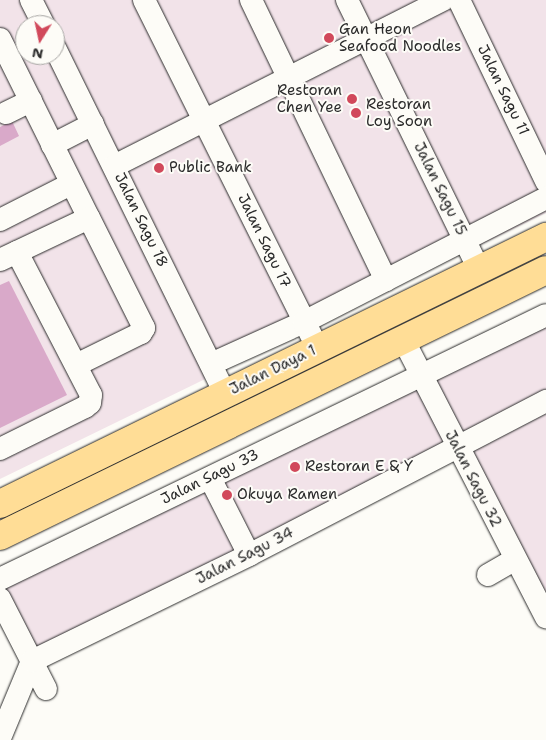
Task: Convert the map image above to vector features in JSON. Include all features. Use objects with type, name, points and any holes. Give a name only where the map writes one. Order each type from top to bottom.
[{"type":"main road","name":"Jalan Daya 1","points":[[1,503],[546,237]]},
{"type":"main road","name":"Jalan Daya 1","points":[[0,536],[546,270]]},
{"type":"street","name":"Jalan Sagu 17","points":[[144,0],[318,348]]},
{"type":"street","points":[[251,0],[290,77],[386,280]]},
{"type":"street","name":"Jalan Sagu 15","points":[[347,0],[479,269]]},
{"type":"street","points":[[114,166],[443,0]]},
{"type":"street","name":"Jalan Sagu 11","points":[[459,0],[546,181]]},
{"type":"street","points":[[0,39],[144,328],[141,333],[76,365]]},
{"type":"street","name":"Jalan Sagu 18","points":[[64,65],[225,394]]},
{"type":"street","points":[[2,110],[30,101]]},
{"type":"street","points":[[52,145],[93,124]]},
{"type":"street","points":[[0,220],[71,184]]},
{"type":"street","points":[[211,364],[304,322],[546,198]]},
{"type":"street","points":[[0,449],[90,403],[91,395],[76,365],[9,256],[88,218]]},
{"type":"street","name":"Jalan Sagu 33","points":[[0,579],[546,315]]},
{"type":"street","name":"Jalan Sagu 32","points":[[403,340],[514,560],[546,617]]},
{"type":"street","name":"Jalan Sagu 34","points":[[32,661],[249,555],[456,447],[545,404]]},
{"type":"street","points":[[210,478],[249,555]]},
{"type":"street","points":[[488,575],[514,560]]},
{"type":"street","points":[[0,598],[46,689]]},
{"type":"street","points":[[0,738],[32,661]]},
{"type":"shaded area","points":[[0,0],[546,0],[546,213],[0,479]]},
{"type":"shaded area","points":[[546,308],[546,623],[454,456],[29,669],[0,612],[0,572]]},
{"type":"building","points":[[12,121],[19,136],[0,146],[0,127]]},
{"type":"building","points":[[9,281],[67,395],[0,428],[0,285]]},
{"type":"place","name":"Gan Heon Seafood Noodles","points":[[329,38]]},
{"type":"place","name":"Restoran Chen Yee","points":[[352,99]]},
{"type":"place","name":"Restoran Loy Soon","points":[[356,113]]},
{"type":"place","name":"Public Bank","points":[[159,168]]},
{"type":"place","name":"Restoran E & Y","points":[[295,467]]},
{"type":"place","name":"Okuya Ramen","points":[[227,495]]}]
